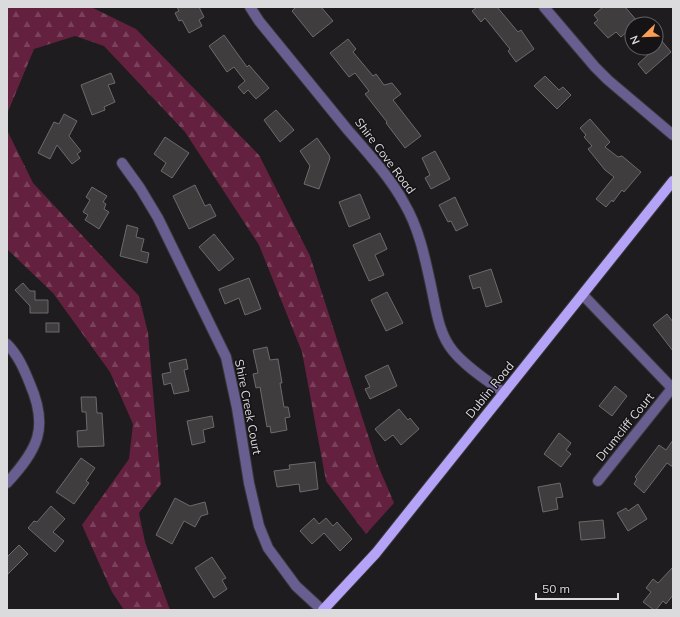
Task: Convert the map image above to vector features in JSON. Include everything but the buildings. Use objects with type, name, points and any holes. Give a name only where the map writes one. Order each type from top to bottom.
[{"type":"main road","name":"Dublin Road","points":[[322,610],[376,553],[673,182]]},
{"type":"street","name":"Shire Cove Road","points":[[250,7],[259,21],[377,164],[404,202],[412,218],[419,238],[438,322],[445,338],[453,351],[467,365],[504,393]]},
{"type":"street","points":[[544,7],[595,67],[608,80],[673,135]]},
{"type":"street","name":"Shire Creek Court","points":[[122,163],[140,188],[158,218],[226,357],[249,483],[259,526],[268,548],[296,586],[322,610]]},
{"type":"street","points":[[583,295],[673,388]]},
{"type":"street","points":[[7,344],[14,352],[24,369],[36,398],[40,427],[31,454],[21,468],[7,483]]},
{"type":"street","name":"Drumcliff Court","points":[[598,481],[673,388]]},
{"type":"green space","points":[[7,7],[91,7],[136,29],[259,155],[310,256],[377,463],[394,503],[366,534],[326,481],[302,352],[259,245],[185,132],[104,46],[75,36],[34,49],[7,114]]},
{"type":"green space","points":[[7,130],[33,183],[139,296],[148,333],[161,484],[139,513],[145,542],[170,610],[124,610],[112,592],[82,525],[129,459],[133,424],[110,372],[53,293],[7,249]]}]
